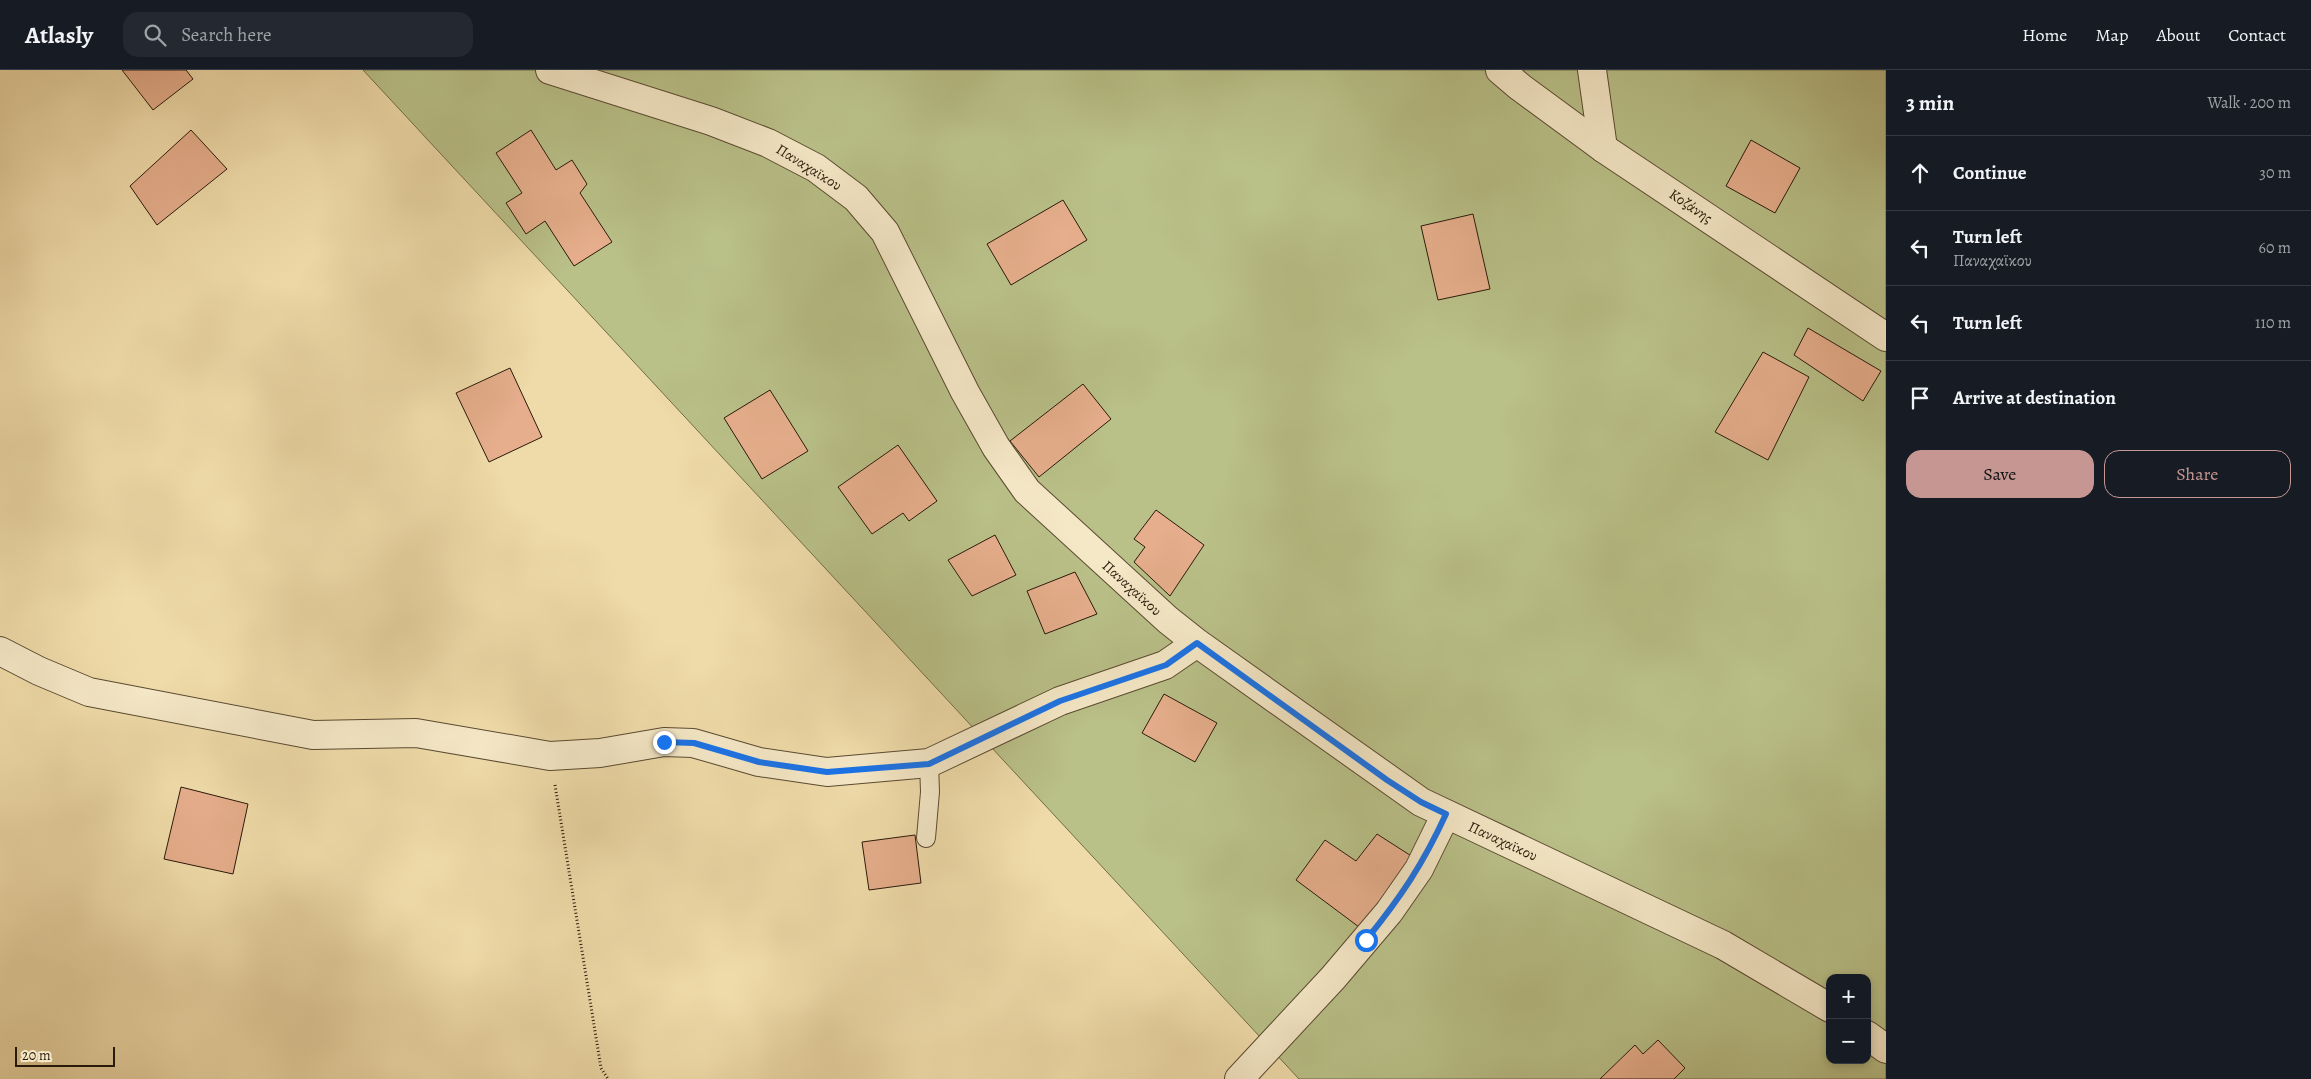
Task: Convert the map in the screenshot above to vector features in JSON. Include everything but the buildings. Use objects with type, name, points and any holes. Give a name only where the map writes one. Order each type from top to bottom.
[{"type":"street","name":"Παναχαϊκου","points":[[550,70],[711,121],[768,143],[816,168],[856,198],[885,232],[965,392],[996,448],[1021,484],[1051,515],[1168,620],[1197,643],[1399,788],[1446,814],[1723,945],[1826,1006]]},
{"type":"street","name":"Κοζάνης","points":[[1500,70],[1603,148],[1886,337]]},
{"type":"street","points":[[1592,70],[1603,148]]},
{"type":"street","points":[[0,651],[39,671],[89,692],[313,735],[416,733],[550,756],[600,754],[664,742],[694,743],[759,762],[827,772],[929,764],[1060,701],[1166,665],[1197,643]]},
{"type":"street","points":[[1239,1079],[1333,978],[1389,912],[1419,869],[1446,814]]},
{"type":"street","points":[[1871,1038],[1886,1049]]},
{"type":"lane","points":[[926,838],[930,792],[929,764]]},
{"type":"path","points":[[550,756],[601,1068],[608,1079]]},
{"type":"green space","points":[[363,70],[1886,70],[1886,1079],[1299,1079]]},
{"type":"route","points":[[664,742],[694,743],[759,762],[827,772],[929,764],[1060,701],[1166,665],[1197,643],[1312,724],[1387,780],[1421,802],[1446,814],[1419,869],[1389,912],[1366,940]]}]
